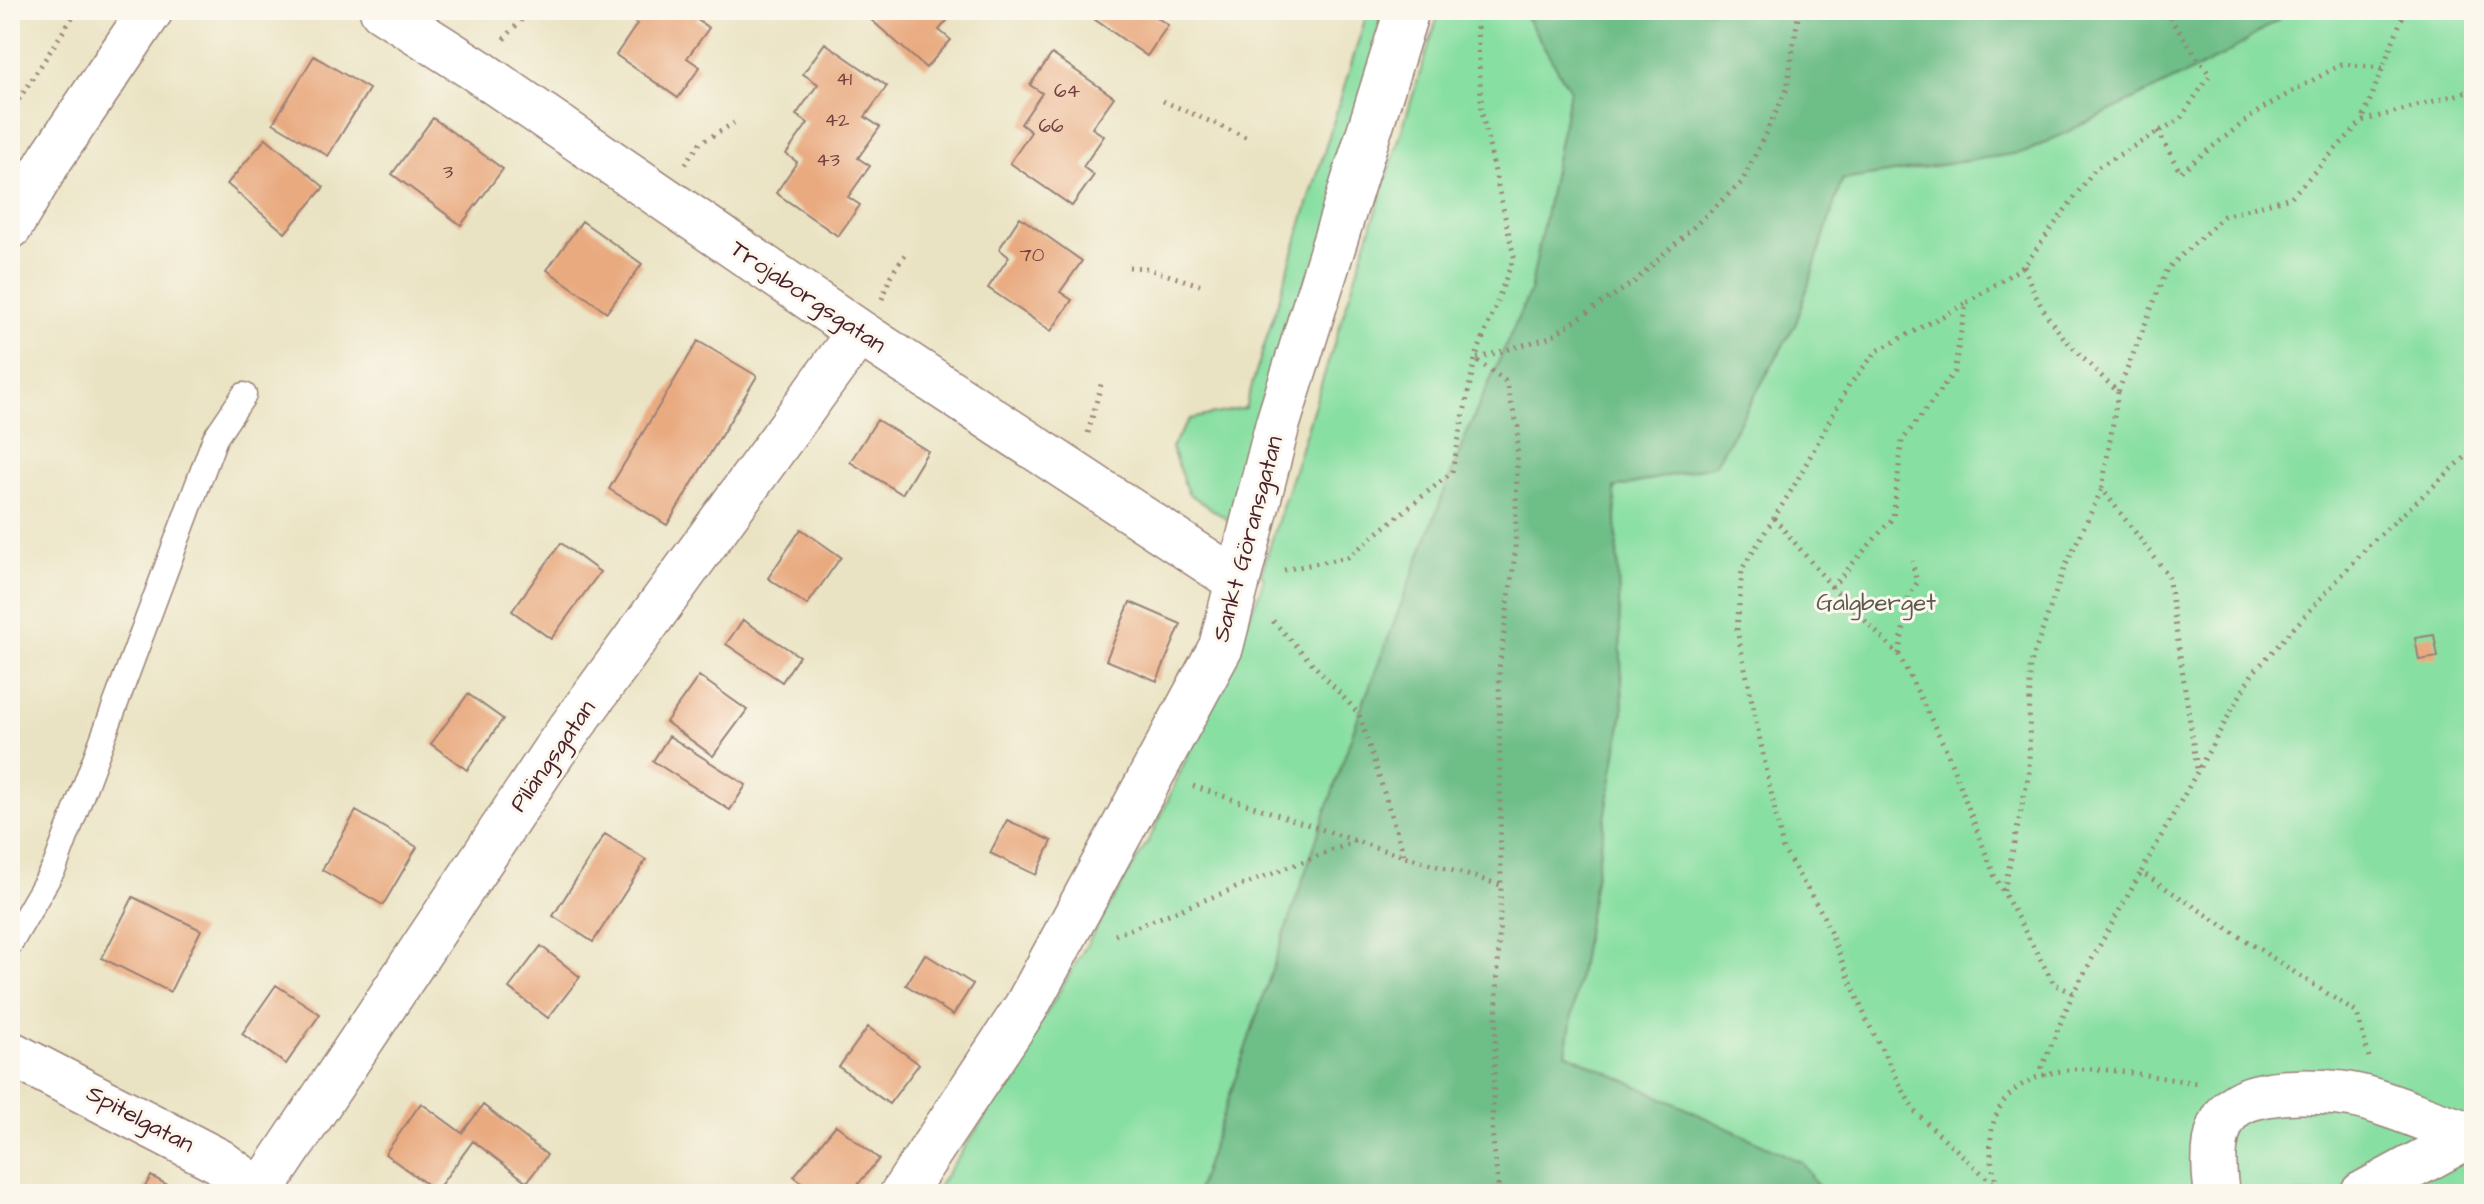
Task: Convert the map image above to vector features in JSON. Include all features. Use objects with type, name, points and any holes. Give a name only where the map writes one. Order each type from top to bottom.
[{"type":"street","points":[[10,227],[51,158],[151,10]]},
{"type":"street","name":"Trojaborgsgatan","points":[[382,10],[478,71],[859,332],[1236,580]]},
{"type":"street","name":"Sankt Göransgatan","points":[[902,1194],[1026,1007],[1221,647],[1278,423],[1407,10]]},
{"type":"street","name":"Pilängsgatan","points":[[263,1193],[554,751],[859,332]]},
{"type":"street","name":"Spitelgatan","points":[[10,1053],[219,1161],[263,1193]]},
{"type":"street","points":[[2217,1194],[2213,1162],[2221,1127],[2234,1107],[2268,1094],[2329,1093],[2366,1098],[2472,1135]]},
{"type":"street","points":[[2362,1194],[2472,1135]]},
{"type":"lane","points":[[10,944],[55,866],[215,438],[244,395]]},
{"type":"path","points":[[10,113],[77,10]]},
{"type":"path","points":[[522,18],[530,10]]},
{"type":"path","points":[[1236,580],[1348,557],[1452,472],[1475,359],[1514,257],[1482,114],[1476,10]]},
{"type":"path","points":[[1475,359],[1550,337],[1634,282],[1742,182],[1787,89],[1799,10]]},
{"type":"path","points":[[1999,1191],[1914,1111],[1867,1021],[1822,913],[1783,849],[1737,630],[1742,569],[1849,385],[1877,351],[1966,303],[2024,266],[2095,169],[2180,119],[2210,75],[2164,10]]},
{"type":"path","points":[[2004,893],[2029,773],[2030,666],[2063,571],[2102,489],[2118,392],[2167,269],[2224,216],[2291,197],[2362,121],[2405,10]]},
{"type":"path","points":[[2158,131],[2180,172],[2261,109],[2342,64],[2383,68]]},
{"type":"path","points":[[2362,121],[2474,90]]},
{"type":"path","points":[[1163,101],[1248,138]]},
{"type":"path","points":[[700,143],[734,123]]},
{"type":"path","points":[[859,332],[879,306],[891,275],[908,250]]},
{"type":"path","points":[[2024,266],[2033,294],[2055,330],[2118,392]]},
{"type":"path","points":[[1129,267],[1145,268],[1200,285]]},
{"type":"path","points":[[1832,587],[1893,518],[1902,441],[1954,372],[1966,303]]},
{"type":"path","points":[[1475,359],[1505,381],[1518,427],[1515,554],[1499,669],[1501,885],[1492,1131],[1499,1194]]},
{"type":"path","points":[[1073,471],[1086,443],[1102,381]]},
{"type":"path","points":[[2045,1076],[2042,1067],[2073,993],[2252,674],[2371,543],[2474,449]]},
{"type":"path","points":[[2102,489],[2168,575],[2198,772]]},
{"type":"path","points":[[1774,518],[1832,587],[1899,655],[1946,749],[1980,844],[2004,893],[2054,984],[2073,993]]},
{"type":"path","points":[[1899,655],[1909,595],[1917,583],[1912,561]]},
{"type":"path","points":[[1236,580],[1359,714],[1404,856]]},
{"type":"path","points":[[1153,772],[1356,841],[1501,885]]},
{"type":"path","points":[[1051,960],[1356,841]]},
{"type":"path","points":[[2141,872],[2357,1013],[2369,1056],[2366,1098]]},
{"type":"path","points":[[1999,1191],[1992,1165],[1991,1127],[1998,1106],[2015,1088],[2031,1078],[2082,1069],[2206,1084],[2234,1107]]},
{"type":"green space","points":[[1368,10],[1395,10],[1237,526],[1188,493],[1171,447],[1190,419],[1245,408]]},
{"type":"green space","name":"Galgberget","points":[[1440,10],[2474,10],[2474,1194],[933,1194],[984,1119],[1155,829],[1259,594],[1264,578],[1261,574]]},
{"type":"green space","points":[[1522,10],[2292,10],[2225,55],[2026,152],[1842,180],[1796,323],[1715,465],[1615,488],[1623,712],[1566,1053],[1803,1163],[1823,1194],[1196,1194],[1359,714],[1468,430],[1530,291],[1570,90]]},
{"type":"building","points":[[629,10],[703,10],[696,19],[709,28],[687,58],[700,67],[678,98],[616,55],[637,24],[625,16]]},
{"type":"building","points":[[877,10],[956,10],[939,30],[951,40],[926,68],[869,18]]},
{"type":"building","points":[[1161,10],[1156,17],[1168,25],[1147,56],[1084,12]]},
{"type":"building","points":[[825,43],[887,86],[865,117],[880,127],[858,158],[870,166],[848,197],[860,205],[838,236],[776,193],[797,162],[786,154],[808,123],[796,115],[818,84],[803,74]]},
{"type":"building","points":[[1052,54],[1114,97],[1092,128],[1104,136],[1083,167],[1094,175],[1072,206],[1010,163],[1031,132],[1021,124],[1042,93],[1030,85]]},
{"type":"building","points":[[314,56],[369,89],[328,156],[273,123]]},
{"type":"building","points":[[433,118],[503,169],[461,225],[392,174]]},
{"type":"building","points":[[266,138],[324,187],[285,233],[227,184]]},
{"type":"building","points":[[1020,217],[1082,261],[1060,292],[1072,300],[1051,331],[988,288],[1009,257],[999,249]]},
{"type":"building","points":[[582,221],[642,264],[607,312],[547,270]]},
{"type":"building","points":[[698,341],[757,376],[667,525],[609,489]]},
{"type":"building","points":[[877,420],[928,451],[902,494],[850,462]]},
{"type":"building","points":[[801,529],[841,557],[807,605],[768,578]]},
{"type":"building","points":[[561,543],[600,572],[551,639],[512,611]]},
{"type":"building","points":[[1130,602],[1181,624],[1157,681],[1106,660]]},
{"type":"building","points":[[743,620],[799,656],[782,682],[726,644]]},
{"type":"building","points":[[2434,635],[2438,657],[2419,660],[2415,638]]},
{"type":"building","points":[[699,676],[747,710],[713,756],[666,722]]},
{"type":"building","points":[[468,694],[503,719],[467,770],[431,744]]},
{"type":"building","points":[[669,736],[746,785],[730,810],[653,761]]},
{"type":"building","points":[[356,811],[417,847],[383,905],[322,870]]},
{"type":"building","points":[[1007,820],[1052,841],[1036,875],[990,853]]},
{"type":"building","points":[[605,834],[646,860],[593,942],[553,916]]},
{"type":"building","points":[[133,897],[201,930],[170,992],[102,958]]},
{"type":"building","points":[[541,946],[580,977],[548,1018],[509,988]]},
{"type":"building","points":[[925,954],[973,984],[953,1015],[906,985]]},
{"type":"building","points":[[276,985],[320,1014],[286,1064],[242,1034]]},
{"type":"building","points":[[868,1027],[919,1064],[889,1104],[839,1067]]},
{"type":"building","points":[[421,1103],[462,1133],[483,1105],[547,1155],[527,1182],[473,1141],[436,1191],[385,1154]]},
{"type":"building","points":[[836,1125],[879,1159],[850,1194],[816,1194],[794,1176]]},
{"type":"building","points":[[151,1176],[184,1194],[141,1194]]}]
